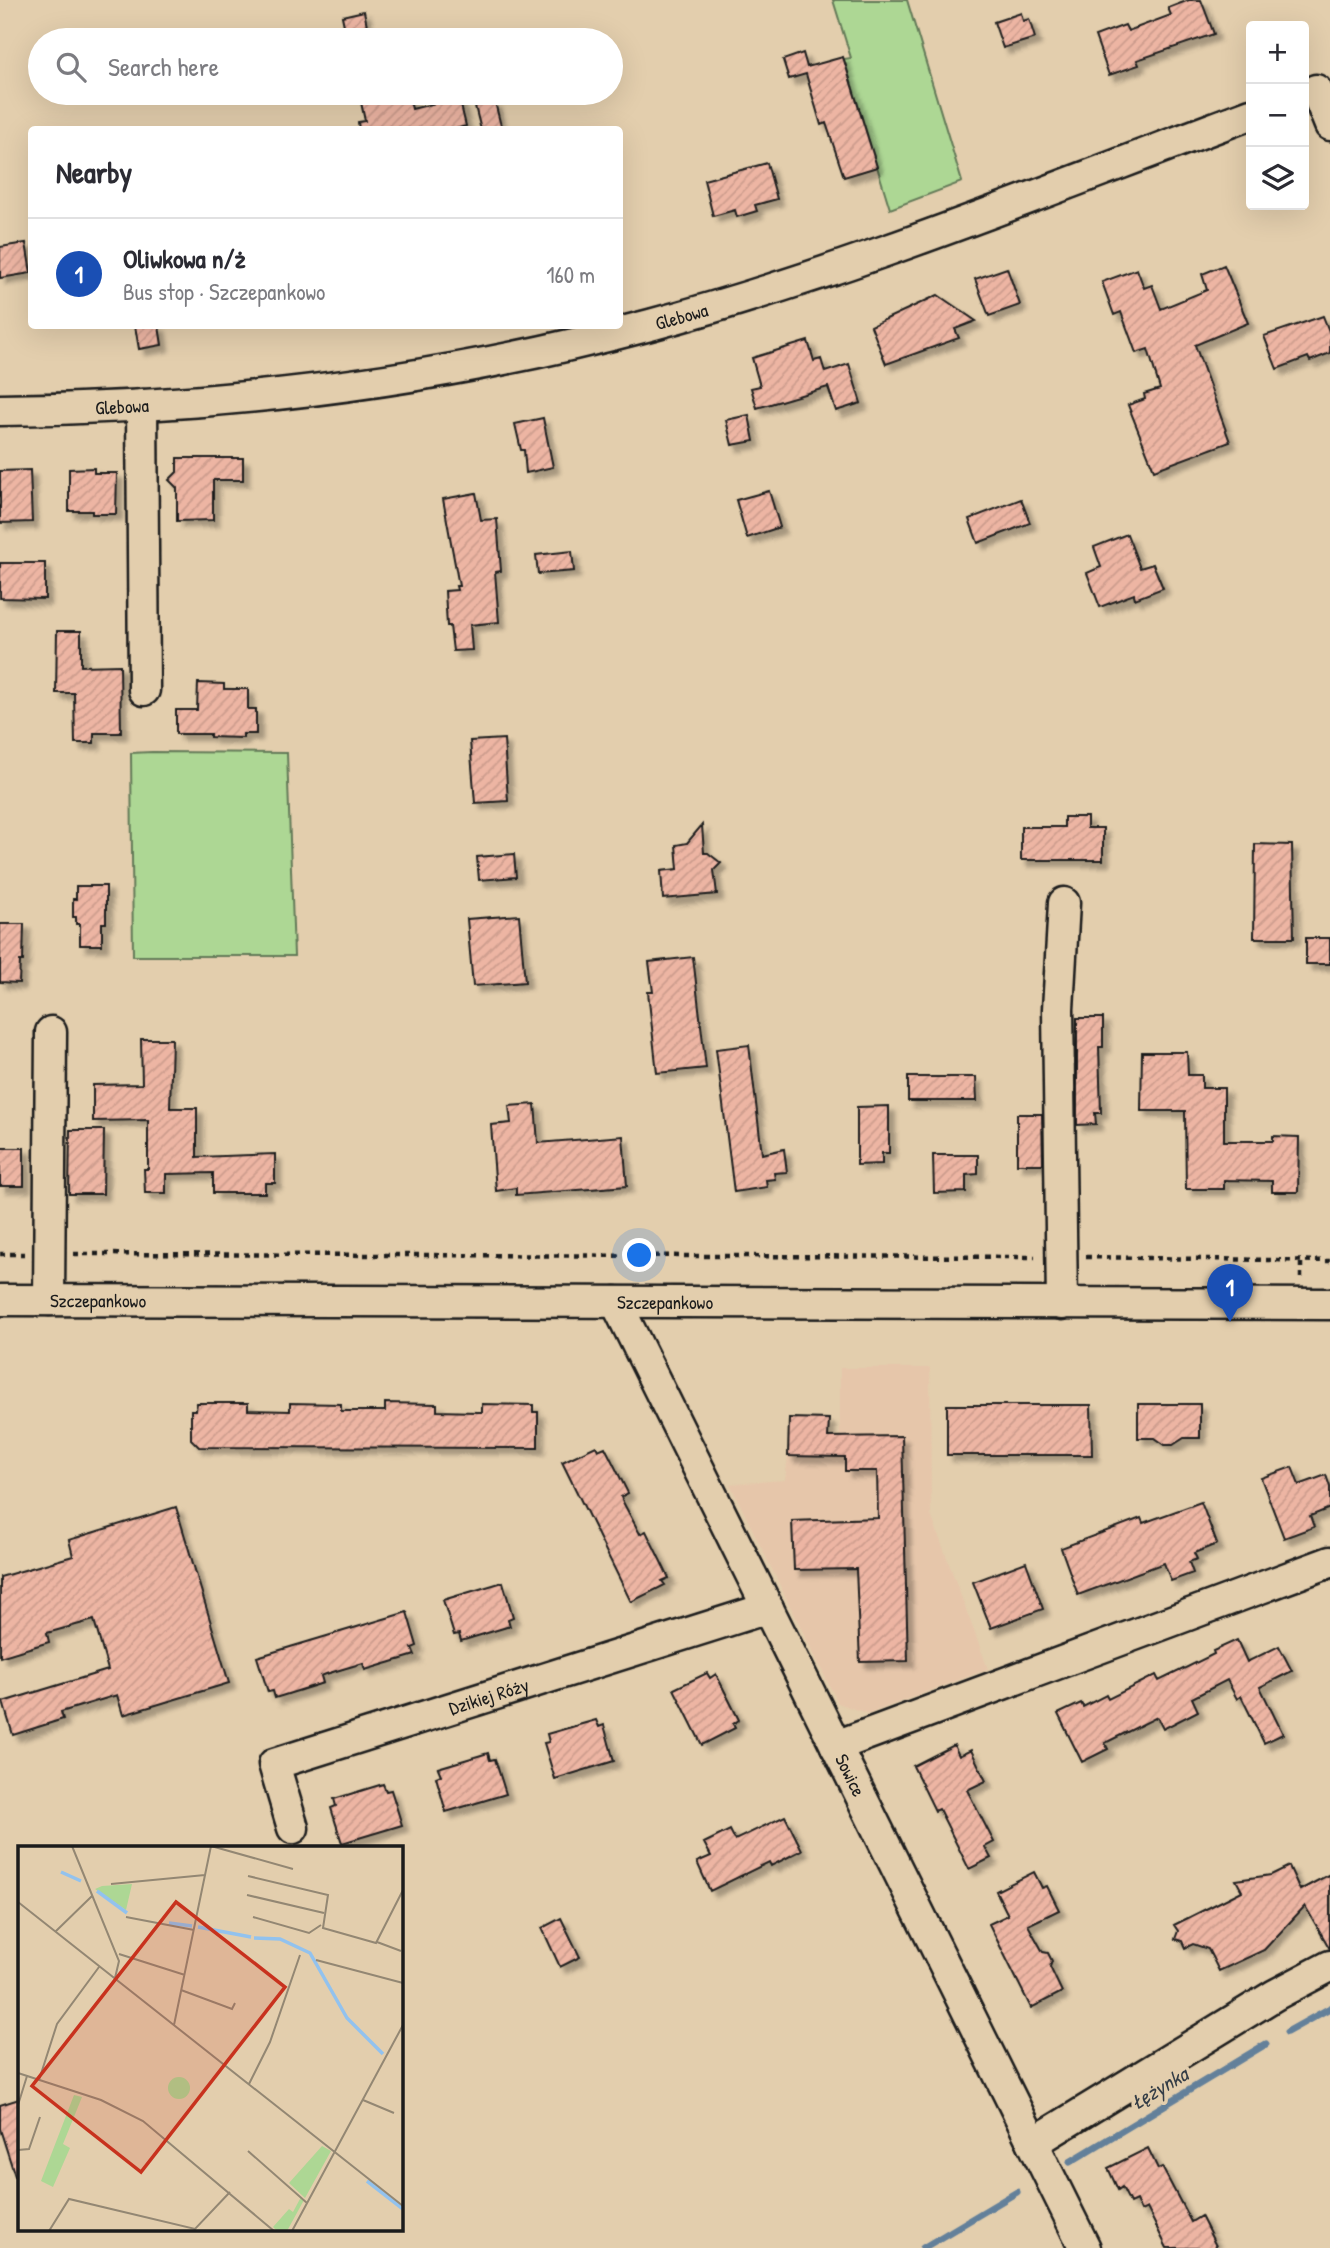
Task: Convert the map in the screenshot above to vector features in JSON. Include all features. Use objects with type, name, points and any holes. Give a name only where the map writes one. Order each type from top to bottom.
[{"type":"street","points":[[1317,90],[1330,125]]},
{"type":"street","name":"Glebowa","points":[[0,410],[142,405],[287,394],[396,380],[508,359],[727,303],[855,261],[1246,116]]},
{"type":"street","points":[[142,405],[144,690]]},
{"type":"street","points":[[1062,1304],[1058,1009],[1064,902]]},
{"type":"street","points":[[49,1300],[51,1032]]},
{"type":"street","name":"Szczepankowo","points":[[0,1300],[1330,1304]]},
{"type":"street","name":"Sowice","points":[[616,1302],[1085,2248]]},
{"type":"street","points":[[836,1746],[1330,1562]]},
{"type":"street","name":"Dzikiej Róży","points":[[293,1828],[274,1764],[768,1608]]},
{"type":"street","points":[[1033,2143],[1275,1995],[1330,1966]]},
{"type":"path","points":[[0,1254],[1062,1257],[1330,1261]]},
{"type":"shaded area","points":[[840,1368],[930,1368],[931,1515],[988,1669],[868,1714],[838,1703],[730,1484],[785,1480],[788,1456],[840,1457]]},
{"type":"green space","points":[[833,0],[907,0],[962,182],[890,209],[844,59],[851,58]]},
{"type":"green space","points":[[131,753],[287,753],[294,956],[133,956]]},
{"type":"building","points":[[1189,0],[1201,0],[1214,34],[1137,60],[1139,65],[1109,75],[1095,36],[1125,25],[1128,31],[1171,15],[1168,8]]},
{"type":"building","points":[[364,11],[368,28],[344,28],[342,16]]},
{"type":"building","points":[[1021,13],[1023,21],[1029,19],[1035,38],[1003,48],[994,22]]},
{"type":"building","points":[[803,53],[807,67],[843,57],[877,167],[844,177],[826,123],[821,125],[806,74],[789,79],[783,60]]},
{"type":"building","points":[[362,105],[411,105],[412,109],[428,105],[461,105],[466,126],[358,126],[358,122],[365,121]]},
{"type":"building","points":[[496,105],[501,126],[480,126],[475,106]]},
{"type":"building","points":[[767,163],[777,199],[755,205],[757,211],[737,217],[735,210],[713,216],[704,180]]},
{"type":"building","points":[[26,243],[28,273],[0,278],[0,247]]},
{"type":"building","points":[[1224,265],[1248,323],[1195,345],[1230,442],[1154,470],[1128,405],[1145,399],[1144,394],[1160,389],[1148,349],[1136,353],[1121,312],[1114,315],[1102,282],[1137,269],[1144,288],[1152,285],[1161,309],[1207,290],[1202,274]]},
{"type":"building","points":[[1007,268],[1020,305],[989,316],[975,279]]},
{"type":"building","points":[[938,295],[976,321],[955,329],[959,338],[886,364],[871,326]]},
{"type":"building","points":[[1323,316],[1330,334],[1330,353],[1310,361],[1308,357],[1277,369],[1264,336]]},
{"type":"building","points":[[136,329],[159,329],[162,345],[139,349]]},
{"type":"building","points":[[808,341],[814,361],[821,359],[825,372],[849,364],[861,403],[836,411],[828,387],[757,408],[751,388],[760,386],[752,358]]},
{"type":"building","points":[[749,415],[754,441],[732,445],[726,420]]},
{"type":"building","points":[[543,418],[553,467],[526,473],[524,450],[521,450],[515,424]]},
{"type":"building","points":[[177,458],[243,458],[243,480],[213,480],[213,520],[177,521],[177,488],[169,480],[177,472]]},
{"type":"building","points":[[94,468],[94,473],[117,473],[116,514],[69,511],[69,469]]},
{"type":"building","points":[[30,470],[32,522],[0,523],[0,471]]},
{"type":"building","points":[[769,491],[780,527],[747,538],[736,500]]},
{"type":"building","points":[[476,493],[481,520],[497,519],[501,571],[495,572],[499,622],[470,625],[472,650],[453,651],[450,626],[447,626],[445,591],[457,590],[456,586],[459,586],[443,499]]},
{"type":"building","points":[[1021,499],[1030,523],[978,543],[969,519]]},
{"type":"building","points":[[1127,534],[1140,568],[1153,564],[1163,588],[1135,599],[1134,594],[1100,607],[1087,573],[1101,567],[1094,547]]},
{"type":"building","points":[[572,551],[574,571],[538,574],[536,555]]},
{"type":"building","points":[[0,563],[45,563],[45,599],[0,598]]},
{"type":"building","points":[[57,631],[81,631],[81,666],[120,665],[121,733],[94,733],[94,743],[75,743],[74,693],[56,693]]},
{"type":"building","points":[[198,683],[224,684],[224,689],[248,689],[248,709],[256,709],[256,734],[243,734],[243,738],[176,734],[176,710],[197,710]]},
{"type":"building","points":[[504,739],[508,801],[475,803],[470,741]]},
{"type":"building","points":[[1064,817],[1087,817],[1087,828],[1103,828],[1103,860],[1021,860],[1021,827],[1064,827]]},
{"type":"building","points":[[702,825],[704,853],[721,863],[714,870],[717,894],[663,899],[661,871],[678,869],[676,845],[687,843]]},
{"type":"building","points":[[1255,844],[1292,845],[1294,938],[1254,938]]},
{"type":"building","points":[[514,854],[516,877],[479,880],[477,857]]},
{"type":"building","points":[[76,886],[106,886],[106,923],[102,923],[102,945],[80,945],[80,924],[76,924],[76,917],[73,917]]},
{"type":"building","points":[[519,915],[525,982],[473,986],[467,919]]},
{"type":"building","points":[[0,924],[24,924],[23,961],[20,961],[19,983],[0,982]]},
{"type":"building","points":[[1306,938],[1330,938],[1330,964],[1306,964]]},
{"type":"building","points":[[693,957],[706,1068],[657,1073],[648,992],[653,992],[649,962]]},
{"type":"building","points":[[1077,1018],[1103,1018],[1103,1047],[1099,1047],[1101,1113],[1095,1113],[1096,1124],[1077,1125]]},
{"type":"building","points":[[141,1039],[172,1039],[170,1108],[197,1108],[197,1157],[275,1154],[275,1183],[265,1183],[265,1193],[213,1193],[213,1173],[166,1174],[166,1193],[145,1193],[148,1120],[93,1121],[93,1085],[142,1084]]},
{"type":"building","points":[[749,1045],[762,1154],[784,1149],[787,1172],[774,1173],[775,1179],[766,1180],[767,1187],[734,1192],[716,1049]]},
{"type":"building","points":[[1142,1052],[1187,1052],[1188,1075],[1202,1075],[1202,1088],[1224,1088],[1224,1141],[1273,1141],[1273,1136],[1299,1137],[1298,1192],[1272,1192],[1272,1181],[1224,1180],[1224,1189],[1186,1189],[1185,1111],[1141,1111]]},
{"type":"building","points":[[908,1077],[976,1077],[977,1101],[908,1101]]},
{"type":"building","points":[[535,1104],[538,1143],[623,1136],[627,1186],[516,1195],[516,1188],[496,1191],[491,1125],[511,1123],[509,1106]]},
{"type":"building","points":[[889,1106],[889,1153],[882,1153],[882,1164],[857,1165],[857,1107]]},
{"type":"building","points":[[1017,1114],[1042,1114],[1043,1164],[1017,1164]]},
{"type":"building","points":[[70,1130],[104,1130],[103,1194],[69,1194]]},
{"type":"building","points":[[0,1148],[24,1148],[24,1186],[0,1186]]},
{"type":"building","points":[[933,1155],[978,1155],[978,1174],[966,1175],[966,1192],[934,1193]]},
{"type":"building","points":[[197,1403],[248,1403],[248,1410],[290,1411],[290,1403],[341,1404],[341,1411],[385,1411],[385,1403],[437,1404],[437,1411],[477,1412],[482,1412],[482,1404],[533,1405],[533,1412],[538,1412],[538,1448],[199,1447],[191,1439],[191,1410],[196,1410]]},
{"type":"building","points":[[1138,1404],[1200,1404],[1200,1438],[1184,1438],[1173,1445],[1165,1445],[1155,1438],[1138,1438]]},
{"type":"building","points":[[947,1405],[1091,1405],[1092,1455],[947,1455]]},
{"type":"building","points":[[789,1418],[829,1419],[828,1437],[902,1436],[908,1661],[860,1662],[856,1569],[794,1570],[792,1521],[878,1518],[877,1471],[845,1471],[845,1457],[788,1456]]},
{"type":"building","points":[[596,1446],[598,1450],[605,1447],[628,1493],[621,1497],[623,1502],[640,1534],[646,1531],[669,1578],[662,1581],[665,1585],[631,1602],[562,1462]]},
{"type":"building","points":[[1292,1467],[1299,1485],[1326,1475],[1330,1487],[1330,1508],[1310,1516],[1314,1527],[1284,1538],[1261,1478]]},
{"type":"building","points":[[1201,1502],[1217,1544],[1194,1553],[1197,1559],[1189,1562],[1193,1573],[1171,1581],[1164,1563],[1078,1595],[1061,1548],[1141,1518],[1143,1523]]},
{"type":"building","points":[[176,1507],[229,1683],[123,1715],[117,1695],[61,1712],[63,1719],[13,1735],[3,1702],[108,1670],[94,1620],[47,1633],[49,1642],[0,1657],[0,1577],[73,1556],[69,1540]]},
{"type":"building","points":[[1026,1562],[1043,1609],[991,1628],[973,1582]]},
{"type":"building","points":[[503,1582],[513,1617],[508,1619],[510,1626],[461,1641],[459,1634],[454,1635],[443,1600]]},
{"type":"building","points":[[407,1612],[417,1646],[412,1648],[415,1655],[365,1670],[363,1663],[326,1674],[321,1676],[323,1683],[275,1698],[273,1691],[268,1692],[257,1657]]},
{"type":"building","points":[[1237,1640],[1247,1662],[1279,1646],[1292,1671],[1260,1687],[1283,1734],[1264,1743],[1241,1696],[1237,1699],[1227,1680],[1192,1698],[1198,1711],[1163,1729],[1157,1717],[1105,1743],[1108,1749],[1082,1762],[1058,1714],[1081,1703],[1083,1707],[1106,1695],[1108,1699],[1156,1675],[1159,1681]]},
{"type":"building","points":[[707,1673],[710,1678],[716,1674],[739,1720],[733,1724],[735,1728],[702,1745],[674,1689]]},
{"type":"building","points":[[596,1720],[599,1727],[604,1725],[614,1761],[555,1779],[544,1743],[549,1742],[547,1734]]},
{"type":"building","points":[[954,1745],[959,1756],[971,1750],[986,1781],[967,1790],[994,1842],[985,1847],[991,1858],[969,1869],[939,1809],[935,1811],[913,1766]]},
{"type":"building","points":[[488,1753],[490,1760],[495,1759],[506,1794],[446,1812],[436,1777],[441,1775],[438,1768]]},
{"type":"building","points":[[383,1784],[386,1791],[391,1790],[402,1825],[342,1843],[331,1808],[336,1806],[334,1799]]},
{"type":"building","points":[[785,1816],[802,1850],[771,1866],[769,1862],[710,1891],[697,1862],[711,1856],[704,1843],[730,1830],[735,1840]]},
{"type":"building","points":[[1289,1866],[1300,1890],[1330,1874],[1330,1949],[1305,1906],[1264,1950],[1219,1971],[1208,1949],[1193,1944],[1185,1948],[1182,1941],[1175,1939],[1178,1931],[1174,1925],[1242,1891],[1236,1880],[1271,1875]]},
{"type":"building","points":[[1034,1872],[1042,1888],[1047,1886],[1059,1910],[1028,1925],[1043,1952],[1048,1953],[1052,1961],[1050,1967],[1062,1992],[1031,2008],[989,1924],[1008,1915],[996,1891]]},
{"type":"building","points":[[561,1918],[580,1957],[560,1967],[542,1928]]},
{"type":"building","points":[[18,2099],[18,2175],[15,2176],[0,2129],[0,2105]]},
{"type":"building","points":[[1148,2148],[1158,2169],[1162,2167],[1191,2222],[1201,2216],[1217,2248],[1167,2248],[1147,2208],[1141,2211],[1136,2200],[1130,2203],[1122,2187],[1118,2190],[1108,2168]]},
{"type":"waterway","name":"Łężynka","points":[[1287,2032],[1330,2008]]},
{"type":"waterway","name":"Łężynka","points":[[1070,2162],[1266,2044]]},
{"type":"waterway","name":"Łężynka","points":[[923,2248],[1017,2192]]},
{"type":"place","name":"Oliwkowa n/ż","points":[[1230,1322]]}]
